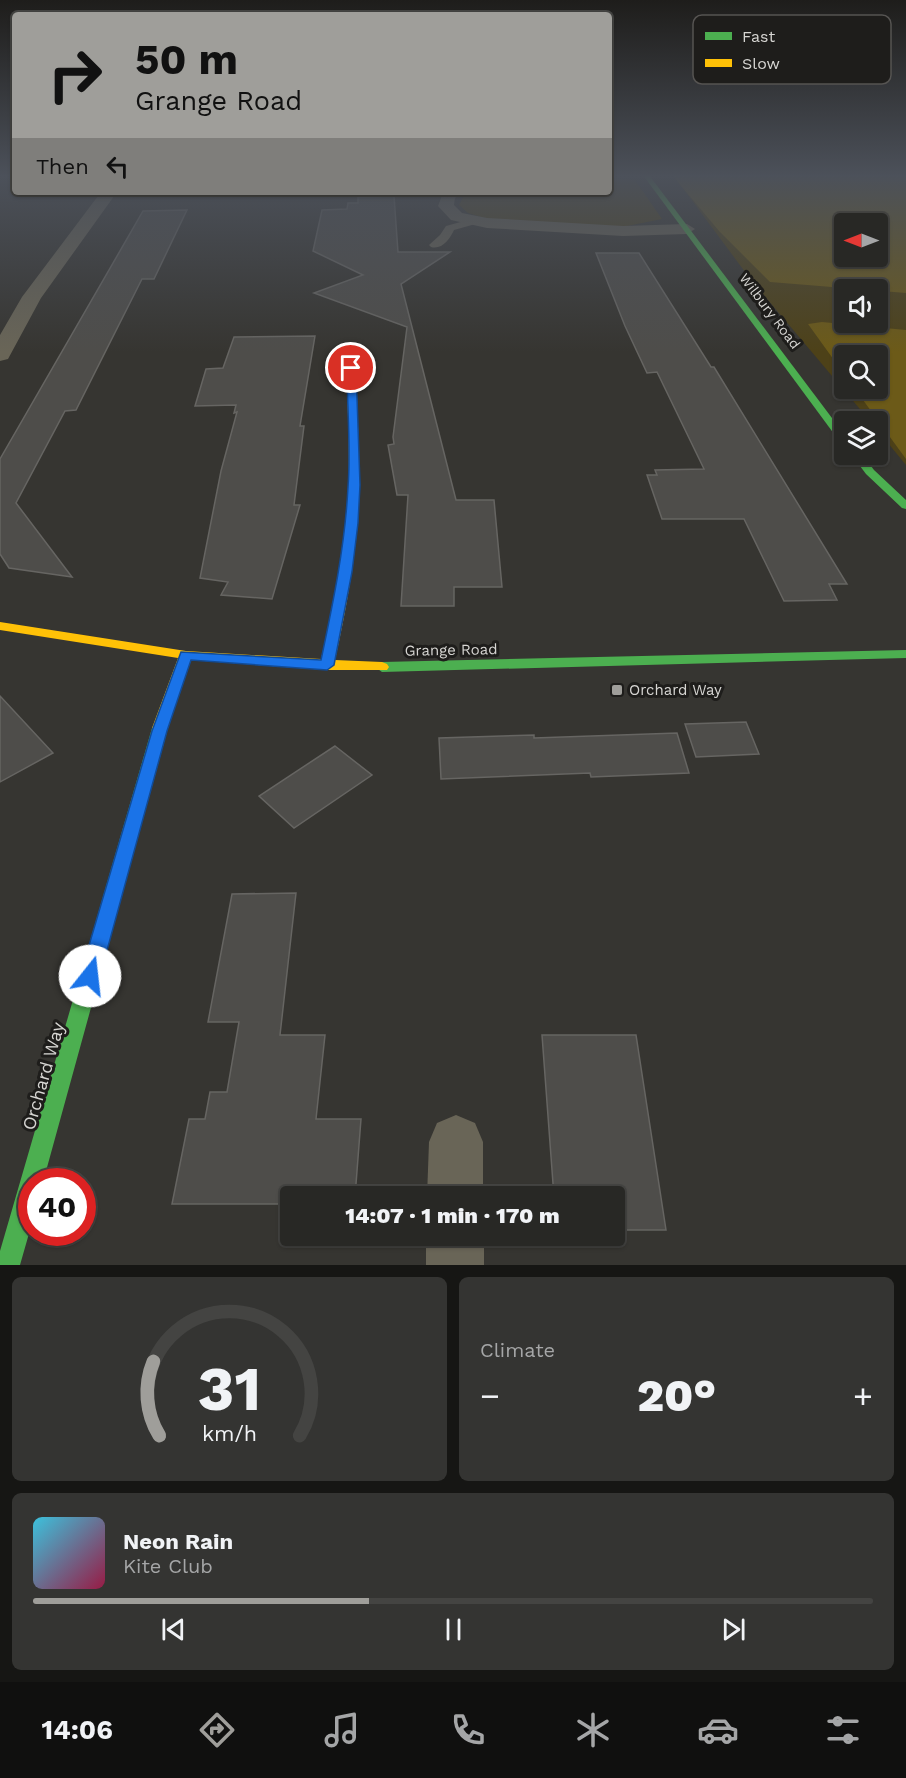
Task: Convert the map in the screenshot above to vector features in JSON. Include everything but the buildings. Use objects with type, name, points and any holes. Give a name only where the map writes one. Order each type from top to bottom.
[{"type":"street","points":[[2,348],[32,297],[78,234]]},
{"type":"street","name":"Wilbury Road","points":[[691,234],[834,427]]},
{"type":"street","points":[[11,297],[32,297]]},
{"type":"street","points":[[327,665],[346,572],[352,523],[354,485],[351,368]]},
{"type":"street","points":[[865,465],[906,506]]},
{"type":"street","name":"Grange Road","points":[[0,626],[186,655],[406,668],[906,654]]},
{"type":"street","name":"Orchard Way","points":[[8,1265],[159,731],[186,655]]},
{"type":"street","points":[[455,1186],[456,1142]]},
{"type":"street","points":[[455,1246],[455,1265]]},
{"type":"lane","points":[[435,245],[447,234]]},
{"type":"shaded area","points":[[717,234],[834,234],[834,267],[888,267],[888,234],[906,234],[906,465],[888,443],[888,411],[862,411],[851,399],[888,399],[888,345],[834,345],[834,378],[751,280]]},
{"type":"shaded area","points":[[722,234],[834,234],[834,267],[888,267],[888,234],[906,234],[906,293],[888,292],[888,279],[834,279],[834,287],[770,282]]},
{"type":"shaded area","points":[[834,323],[834,333],[888,333],[888,328],[906,330],[906,459],[888,434],[888,411],[871,411],[862,399],[888,399],[888,345],[834,345],[834,360],[808,324]]},
{"type":"traffic: fast","points":[[690,234],[834,427]]},
{"type":"traffic: fast","points":[[865,465],[906,506]]},
{"type":"traffic: fast","points":[[382,667],[906,654]]},
{"type":"traffic: fast","points":[[8,1265],[160,728]]},
{"type":"traffic: slow","points":[[327,665],[342,594],[353,498],[354,434],[351,368]]},
{"type":"traffic: slow","points":[[0,626],[186,655],[382,667]]},
{"type":"traffic: slow","points":[[160,728],[186,655]]},
{"type":"place","name":"Orchard Way","points":[[617,690]]},
{"type":"route","points":[[90,976],[159,731],[186,655],[327,665],[335,635],[352,523],[354,485],[351,368]]}]
